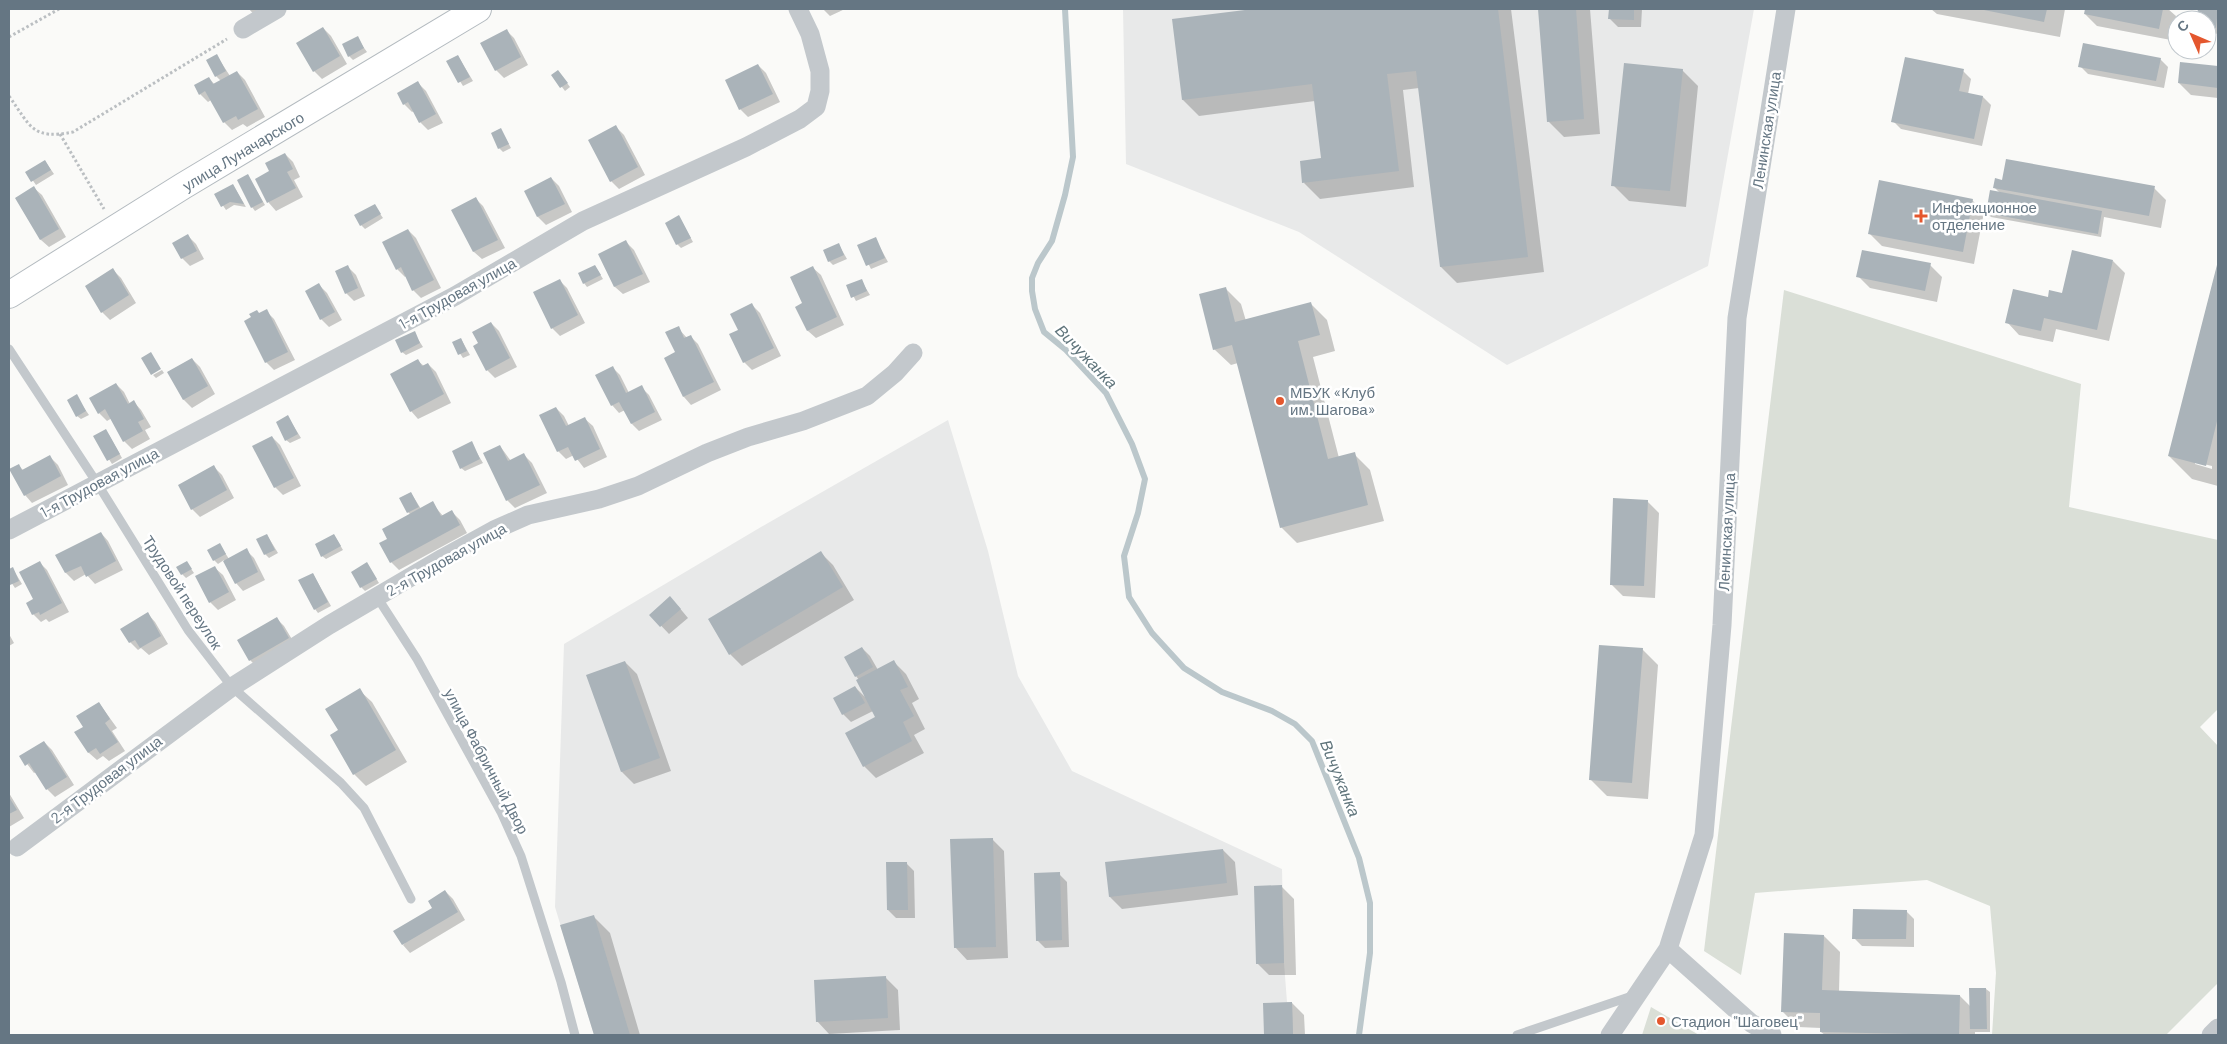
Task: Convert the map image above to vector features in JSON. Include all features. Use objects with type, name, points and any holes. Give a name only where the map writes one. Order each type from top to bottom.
[{"type":"main road","name":"улица Луначарского","points":[[9,295],[478,9]]},
{"type":"street","points":[[243,29],[277,9]]},
{"type":"street","name":"1-я Трудовая улица","points":[[9,530],[455,296],[583,221],[746,147],[800,118],[816,107],[820,92],[820,72],[810,34],[798,9]]},
{"type":"street","name":"Ленинская улица","points":[[1610,1035],[1668,948],[1704,835],[1722,625],[1736,318],[1786,9]]},
{"type":"street","name":"2-я Трудовая улица","points":[[17,847],[232,687],[329,625],[443,558],[494,530],[528,515],[600,499],[638,486],[707,453],[748,437],[818,416],[867,396],[895,373],[913,353]]},
{"type":"street","points":[[1668,948],[1751,1024],[1772,1035]]},
{"type":"street","points":[[2211,1035],[2218,1028]]},
{"type":"lane","name":"Трудовой переулок","points":[[9,349],[97,483],[188,630],[232,687],[341,783],[364,808],[411,899]]},
{"type":"lane","name":"улица Фабричный Двор","points":[[378,597],[417,659],[501,812],[517,847],[561,982],[574,1035]]},
{"type":"lane","points":[[1517,1035],[1637,994]]},
{"type":"path","points":[[9,37],[59,9]]},
{"type":"path","points":[[9,96],[32,127],[51,136],[73,132],[243,29]]},
{"type":"path","points":[[60,134],[116,228]]},
{"type":"shaded area","points":[[1123,9],[1754,9],[1708,266],[1507,365],[1299,232],[1126,164]]},
{"type":"shaded area","points":[[1784,290],[2081,384],[2069,507],[2218,540],[2218,709],[2200,727],[2218,746],[2218,983],[2166,1035],[1992,1035],[1996,973],[1990,906],[1927,880],[1755,893],[1741,975],[1704,951]]},
{"type":"shaded area","points":[[948,420],[988,551],[1018,676],[1072,771],[1282,869],[1284,963],[1287,1002],[1292,1002],[1293,1035],[594,1035],[555,907],[564,644],[761,527]]},
{"type":"shaded area","name":"Стадион \"Шаговец\"","points":[[1651,1007],[1699,1035],[1642,1035]]},
{"type":"building","points":[[1253,9],[1498,9],[1528,257],[1440,267],[1416,71],[1387,74],[1399,171],[1302,183],[1300,161],[1321,158],[1312,84],[1182,100],[1172,19]]},
{"type":"building","points":[[1538,9],[1576,9],[1584,119],[1547,122]]},
{"type":"building","points":[[1609,9],[1634,9],[1634,20],[1608,19]]},
{"type":"building","points":[[1979,9],[2047,9],[2044,22]]},
{"type":"building","points":[[2085,9],[2163,9],[2159,29],[2084,14]]},
{"type":"building","points":[[2218,9],[2217,18],[2217,10],[2198,10]]},
{"type":"building","points":[[323,27],[340,56],[313,72],[296,43]]},
{"type":"building","points":[[507,29],[521,57],[495,71],[480,43]]},
{"type":"building","points":[[358,36],[364,48],[348,57],[342,44]]},
{"type":"building","points":[[2083,43],[2161,58],[2156,81],[2078,67]]},
{"type":"building","points":[[217,54],[226,71],[215,77],[206,60]]},
{"type":"building","points":[[458,55],[470,77],[458,83],[446,61]]},
{"type":"building","points":[[1905,57],[1964,69],[1959,91],[1983,96],[1974,139],[1891,122]]},
{"type":"building","points":[[2180,62],[2218,66],[2218,88],[2178,83]]},
{"type":"building","points":[[1624,63],[1683,69],[1670,191],[1611,186]]},
{"type":"building","points":[[758,64],[773,94],[739,110],[725,80]]},
{"type":"building","points":[[558,70],[568,83],[560,88],[551,75]]},
{"type":"building","points":[[237,71],[258,109],[238,120],[236,116],[223,123],[205,91],[199,95],[194,85],[209,77],[213,84]]},
{"type":"building","points":[[418,81],[436,114],[419,123],[408,102],[403,105],[397,93]]},
{"type":"building","points":[[616,125],[638,167],[610,182],[588,140]]},
{"type":"building","points":[[501,128],[509,144],[498,149],[491,133]]},
{"type":"building","points":[[285,153],[293,169],[287,172],[296,188],[267,203],[255,179],[269,171],[265,163]]},
{"type":"building","points":[[2006,159],[2155,186],[2149,216],[1993,188],[1995,178],[2002,180]]},
{"type":"building","points":[[45,160],[51,170],[31,182],[25,172]]},
{"type":"building","points":[[248,174],[263,202],[251,208],[237,180]]},
{"type":"building","points":[[551,177],[565,204],[537,217],[524,191]]},
{"type":"building","name":"Инфекционное отделение","points":[[1879,180],[1973,199],[1963,252],[1868,234]]},
{"type":"building","points":[[233,184],[244,204],[230,202],[221,207],[214,194]]},
{"type":"building","points":[[34,186],[59,229],[40,240],[15,198]]},
{"type":"building","points":[[1990,190],[2102,211],[2098,234],[1986,213]]},
{"type":"building","points":[[476,197],[498,240],[473,252],[451,210]]},
{"type":"building","points":[[375,204],[381,214],[360,226],[354,215]]},
{"type":"building","points":[[679,215],[691,238],[676,245],[665,223]]},
{"type":"building","points":[[408,229],[434,280],[412,291],[401,267],[396,270],[382,242]]},
{"type":"building","points":[[188,234],[197,251],[181,259],[172,243]]},
{"type":"building","points":[[876,237],[885,258],[866,266],[857,245]]},
{"type":"building","points":[[626,240],[643,274],[614,287],[598,254]]},
{"type":"building","points":[[839,243],[844,255],[828,262],[823,250]]},
{"type":"building","points":[[1862,250],[1931,263],[1925,291],[1856,277]]},
{"type":"building","points":[[2072,250],[2113,260],[2097,330],[2044,318],[2041,331],[2005,323],[2013,289],[2048,297],[2049,290],[2062,293]]},
{"type":"building","points":[[2218,261],[2218,417],[2206,466],[2168,456]]},
{"type":"building","points":[[348,265],[358,288],[345,294],[335,271]]},
{"type":"building","points":[[595,265],[601,275],[583,284],[578,273]]},
{"type":"building","points":[[813,266],[837,317],[807,331],[795,307],[802,303],[790,277]]},
{"type":"building","points":[[113,268],[129,295],[101,313],[85,286]]},
{"type":"building","points":[[560,279],[578,315],[551,329],[533,292]]},
{"type":"building","points":[[862,279],[867,291],[851,298],[846,285]]},
{"type":"building","points":[[319,283],[335,312],[320,320],[305,291]]},
{"type":"building","name":"МБУК «Клуб им. Шагова»","points":[[1226,287],[1235,322],[1311,302],[1320,335],[1298,341],[1328,459],[1355,452],[1368,505],[1280,528],[1232,345],[1213,350],[1199,294]]},
{"type":"building","points":[[752,303],[774,348],[743,363],[729,334],[738,330],[730,314]]},
{"type":"building","points":[[267,309],[288,352],[265,363],[244,321],[251,317],[249,314],[257,310],[259,313]]},
{"type":"building","points":[[491,322],[510,358],[486,371],[473,346],[478,343],[472,332]]},
{"type":"building","points":[[679,326],[684,338],[691,335],[714,382],[683,397],[664,358],[675,352],[665,332]]},
{"type":"building","points":[[415,331],[420,343],[401,353],[395,340]]},
{"type":"building","points":[[461,338],[467,351],[458,355],[452,342]]},
{"type":"building","points":[[151,352],[161,369],[151,375],[141,358]]},
{"type":"building","points":[[192,358],[208,386],[183,400],[167,372]]},
{"type":"building","points":[[418,359],[422,366],[428,363],[444,394],[410,412],[390,374]]},
{"type":"building","points":[[613,366],[626,393],[642,385],[655,412],[631,424],[619,402],[611,406],[595,375]]},
{"type":"building","points":[[116,383],[128,404],[134,400],[144,419],[138,422],[143,431],[123,442],[105,409],[98,414],[89,398]]},
{"type":"building","points":[[77,394],[86,411],[76,417],[67,400]]},
{"type":"building","points":[[556,407],[566,426],[585,417],[600,449],[575,461],[568,447],[557,452],[539,415]]},
{"type":"building","points":[[288,415],[298,434],[285,441],[276,422]]},
{"type":"building","points":[[106,429],[120,454],[107,461],[93,436]]},
{"type":"building","points":[[272,436],[294,478],[274,488],[252,446]]},
{"type":"building","points":[[472,441],[480,459],[460,469],[452,451]]},
{"type":"building","points":[[500,445],[508,461],[524,453],[540,485],[506,501],[483,453]]},
{"type":"building","points":[[50,455],[61,476],[24,496],[9,469],[19,464],[22,470]]},
{"type":"building","points":[[214,465],[227,490],[191,510],[178,485]]},
{"type":"building","points":[[411,492],[419,507],[407,513],[399,498]]},
{"type":"building","points":[[1613,498],[1648,500],[1644,586],[1610,585]]},
{"type":"building","points":[[433,501],[441,516],[452,510],[460,525],[390,563],[379,543],[387,539],[382,529]]},
{"type":"building","points":[[101,532],[116,561],[86,577],[81,566],[65,573],[55,555]]},
{"type":"building","points":[[267,534],[275,550],[264,555],[256,539]]},
{"type":"building","points":[[334,534],[341,546],[321,557],[315,544]]},
{"type":"building","points":[[220,543],[226,554],[213,561],[207,550]]},
{"type":"building","points":[[247,548],[258,572],[235,584],[223,561]]},
{"type":"building","points":[[821,551],[843,587],[729,655],[708,619]]},
{"type":"building","points":[[40,561],[62,603],[40,615],[39,612],[32,615],[26,603],[33,599],[19,572]]},
{"type":"building","points":[[187,561],[192,569],[181,575],[176,567]]},
{"type":"building","points":[[367,562],[377,579],[360,588],[351,572]]},
{"type":"building","points":[[215,566],[229,592],[209,603],[195,576]]},
{"type":"building","points":[[13,567],[19,581],[10,585],[9,569]]},
{"type":"building","points":[[313,573],[328,602],[314,610],[298,580]]},
{"type":"building","points":[[670,596],[681,609],[660,627],[649,615]]},
{"type":"building","points":[[148,612],[161,636],[140,648],[135,640],[129,643],[120,629]]},
{"type":"building","points":[[277,617],[289,638],[249,661],[237,640]]},
{"type":"building","points":[[1599,645],[1643,648],[1632,783],[1589,780]]},
{"type":"building","points":[[862,647],[873,667],[855,677],[844,657]]},
{"type":"building","points":[[894,660],[908,687],[900,690],[914,716],[903,722],[912,741],[863,767],[845,733],[875,717],[856,680]]},
{"type":"building","points":[[625,661],[660,758],[621,772],[586,675]]},
{"type":"building","points":[[855,686],[865,703],[842,715],[833,698]]},
{"type":"building","points":[[360,688],[396,750],[353,775],[330,735],[338,730],[325,709]]},
{"type":"building","points":[[99,702],[110,719],[105,723],[118,742],[100,754],[96,748],[88,753],[74,732],[83,727],[76,716]]},
{"type":"building","points":[[44,741],[67,777],[46,790],[29,763],[25,766],[19,756]]},
{"type":"building","points":[[9,797],[17,810],[9,814]]},
{"type":"building","points":[[993,838],[996,947],[954,948],[950,839]]},
{"type":"building","points":[[1223,849],[1227,883],[1109,897],[1105,862]]},
{"type":"building","points":[[886,862],[907,862],[908,910],[887,910]]},
{"type":"building","points":[[1060,872],[1062,940],[1036,941],[1034,873]]},
{"type":"building","points":[[1282,885],[1284,963],[1256,964],[1254,886]]},
{"type":"building","points":[[445,890],[458,912],[402,945],[393,931],[432,908],[428,901]]},
{"type":"building","points":[[1853,909],[1907,910],[1906,939],[1852,939]]},
{"type":"building","points":[[594,915],[630,1035],[594,1035],[560,925]]},
{"type":"building","points":[[1784,933],[1824,935],[1822,990],[1960,995],[1959,1035],[1820,1032],[1820,1013],[1781,1012]]},
{"type":"building","points":[[886,976],[888,1018],[816,1022],[814,980]]},
{"type":"building","points":[[1969,988],[1986,988],[1987,1029],[1970,1029]]},
{"type":"building","points":[[1292,1002],[1293,1035],[1264,1035],[1263,1003]]},
{"type":"waterway","name":"Вичужанка","points":[[1065,9],[1073,157],[1052,241],[1038,263],[1032,278],[1035,309],[1044,332],[1066,350],[1106,393],[1132,444],[1145,479],[1138,513],[1124,556],[1129,597],[1152,633],[1184,668],[1222,692],[1272,711],[1295,724],[1312,741],[1359,858],[1370,903],[1370,953],[1359,1035]]},
{"type":"place","name":"Инфекционное отделение","points":[[1921,216]]},
{"type":"place","name":"МБУК «Клуб им. Шагова»","points":[[1280,401]]},
{"type":"place","name":"Стадион \"Шаговец\"","points":[[1661,1021]]}]
